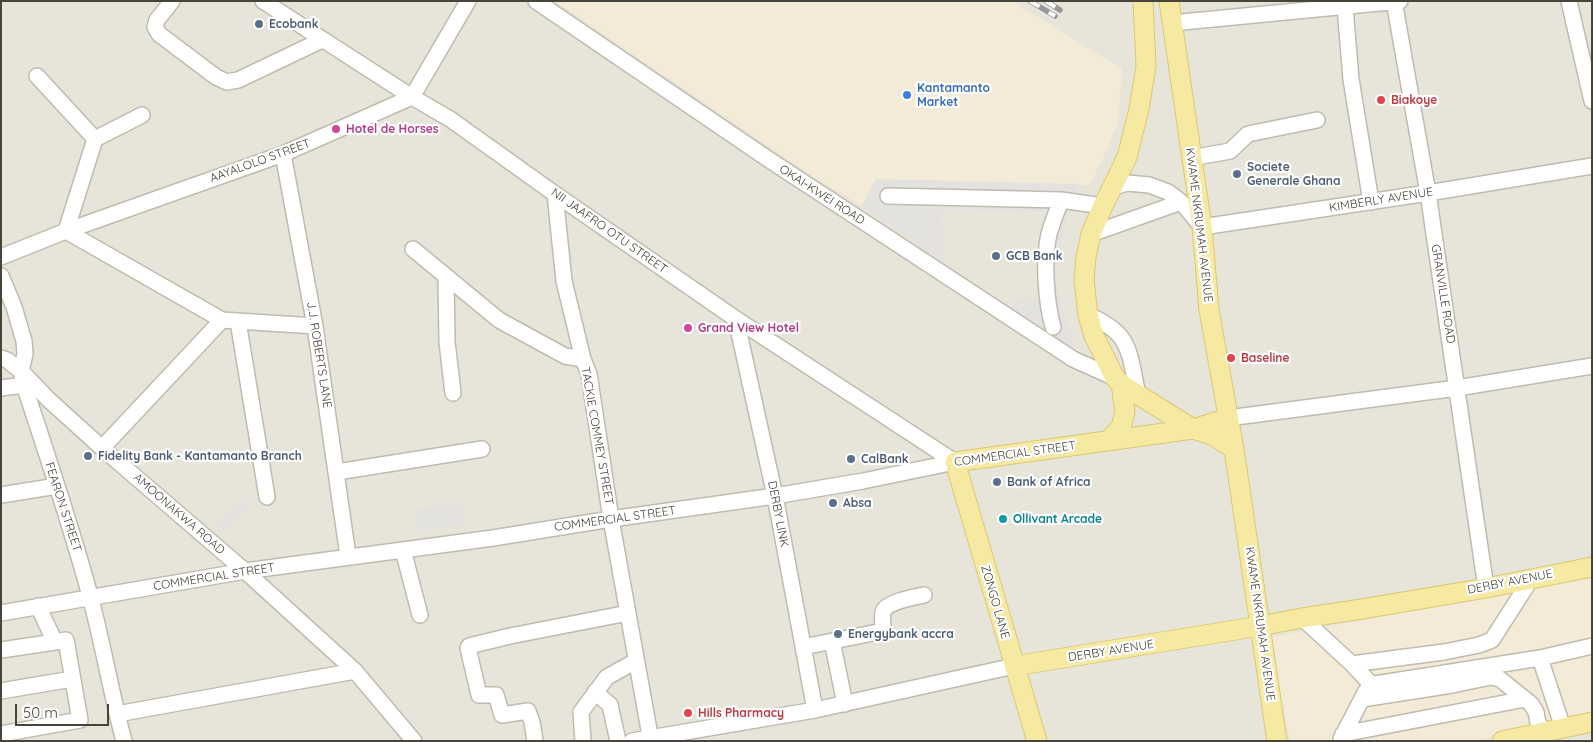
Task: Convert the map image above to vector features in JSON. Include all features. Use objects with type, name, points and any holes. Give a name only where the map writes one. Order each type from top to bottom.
[{"type":"main road","points":[[1109,440],[1121,427],[1125,412],[1118,381],[1094,336],[1088,315],[1084,280],[1091,234],[1111,188],[1128,157],[1139,109],[1146,66],[1143,1]]},
{"type":"main road","name":"KWAME NKRUMAH AVENUE","points":[[1169,1],[1202,227],[1209,310],[1234,449],[1277,741]]},
{"type":"main road","points":[[1118,381],[1193,429],[1212,435],[1234,449]]},
{"type":"main road","name":"COMMERCIAL STREET","points":[[955,462],[1193,429],[1228,418]]},
{"type":"main road","name":"ZONGO LANE","points":[[955,462],[1037,741]]},
{"type":"main road","name":"DERBY AVENUE","points":[[1014,666],[1486,588],[1592,567]]},
{"type":"main road","points":[[1502,741],[1592,722]]},
{"type":"street","points":[[172,1],[157,20],[155,27],[159,34],[216,77],[228,82],[238,80],[322,40]]},
{"type":"street","name":"NII JAAFRO OTU STREET","points":[[263,1],[412,97],[450,119],[736,319],[955,462]]},
{"type":"street","points":[[412,97],[468,1]]},
{"type":"street","name":"OKAI-KWEI ROAD","points":[[536,1],[768,160],[1073,359],[1118,381]]},
{"type":"street","points":[[1569,1],[1592,101]]},
{"type":"street","points":[[1172,23],[1396,2]]},
{"type":"street","name":"GRANVILLE ROAD","points":[[1396,2],[1458,388],[1486,588]]},
{"type":"street","points":[[1346,7],[1351,79],[1371,202]]},
{"type":"street","points":[[37,76],[95,139]]},
{"type":"street","name":"AAYALOLO STREET","points":[[1,257],[66,231],[283,154],[412,97]]},
{"type":"street","points":[[142,115],[95,139],[66,231],[222,320],[315,326]]},
{"type":"street","points":[[1191,158],[1230,151],[1248,134],[1317,120]]},
{"type":"street","name":"J.J. ROBERTS LANE","points":[[283,154],[315,326],[348,556]]},
{"type":"street","name":"KIMBERLY AVENUE","points":[[1202,227],[1592,166]]},
{"type":"street","points":[[1111,188],[1128,183],[1149,185],[1168,192],[1181,202],[1202,227]]},
{"type":"street","name":"TACKIE COMMEY STREET","points":[[555,194],[564,281],[583,359],[589,374],[611,519],[650,739]]},
{"type":"street","points":[[888,196],[1061,200],[1103,206]]},
{"type":"street","points":[[1054,327],[1049,312],[1046,275],[1049,235],[1061,200]]},
{"type":"street","points":[[1091,234],[1181,202]]},
{"type":"street","points":[[413,250],[499,320],[564,356],[583,359]]},
{"type":"street","name":"FEARON STREET","points":[[1,276],[14,307],[24,340],[26,354],[22,378],[66,512],[90,598],[124,741]]},
{"type":"street","points":[[446,277],[447,342],[453,393]]},
{"type":"street","points":[[1088,315],[1105,322],[1116,331],[1126,344],[1138,395]]},
{"type":"street","name":"DERBY LINK","points":[[736,319],[775,496],[815,710]]},
{"type":"street","points":[[102,448],[222,320]]},
{"type":"street","points":[[238,321],[267,497]]},
{"type":"street","name":"AMOONAKWA ROAD","points":[[1,358],[7,360],[22,378],[356,670],[414,741]]},
{"type":"street","points":[[1228,418],[1458,388],[1592,366]]},
{"type":"street","points":[[1,388],[22,378]]},
{"type":"street","points":[[337,472],[482,449]]},
{"type":"street","name":"COMMERCIAL STREET","points":[[1,613],[245,571],[493,538],[775,496],[863,481],[955,462]]},
{"type":"street","points":[[1,495],[57,486]]},
{"type":"street","points":[[403,550],[420,615]]},
{"type":"street","points":[[1352,664],[1444,652],[1486,643],[1492,640],[1531,579]]},
{"type":"street","points":[[803,647],[878,632],[883,629],[883,611],[887,607],[894,603],[924,595]]},
{"type":"street","points":[[38,606],[55,642]]},
{"type":"street","points":[[535,741],[528,711],[502,715],[496,695],[479,695],[469,646],[628,613]]},
{"type":"street","points":[[1302,618],[1370,683],[1375,684],[1540,658],[1592,646]]},
{"type":"street","points":[[1,650],[66,640],[80,720],[1,734]]},
{"type":"street","points":[[832,641],[845,704]]},
{"type":"street","points":[[1540,658],[1554,730]]},
{"type":"street","points":[[583,741],[581,712],[607,677],[636,661]]},
{"type":"street","name":"DERBY AVENUE","points":[[632,741],[815,710],[1014,666]]},
{"type":"street","points":[[117,714],[356,670]]},
{"type":"street","points":[[1362,698],[1452,685],[1491,677],[1500,679],[1525,698],[1536,712],[1538,723],[1554,730]]},
{"type":"street","points":[[1,690],[72,679]]},
{"type":"street","points":[[1342,738],[1370,683]]},
{"type":"street","points":[[595,692],[610,705],[618,741]]},
{"type":"street","points":[[1342,738],[1525,698]]},
{"type":"shaded area","points":[[1,1],[1592,1],[1592,741],[1,741]]},
{"type":"shaded area","name":"Kantamanto Market","points":[[555,1],[1012,1],[1122,69],[1118,122],[1103,159],[1089,185],[877,179],[862,206],[815,178]]},
{"type":"shaded area","points":[[876,179],[1079,184],[1065,224],[1058,258],[1058,292],[1076,353],[1009,310],[1019,299],[1042,298],[1044,212],[941,210],[944,263],[862,206]]},
{"type":"shaded area","points":[[241,497],[248,504],[222,532],[213,524]]},
{"type":"shaded area","points":[[461,502],[464,525],[418,532],[414,509]]},
{"type":"shaded area","points":[[1592,576],[1592,718],[1473,741],[1290,741],[1270,638]]},
{"type":"railway","points":[[1030,1],[1055,16]]},
{"type":"railway","points":[[1046,1],[1060,10]]},
{"type":"place","name":"Ecobank","points":[[259,24]]},
{"type":"place","name":"Kantamanto Market","points":[[907,95]]},
{"type":"place","name":"Biakoye","points":[[1381,100]]},
{"type":"place","name":"Hotel de Horses","points":[[336,129]]},
{"type":"place","name":"Societe Generale Ghana","points":[[1237,174]]},
{"type":"place","name":"GCB Bank","points":[[996,256]]},
{"type":"place","name":"Grand View Hotel","points":[[688,328]]},
{"type":"place","name":"Baseline","points":[[1231,358]]},
{"type":"place","name":"Fidelity Bank - Kantamanto Branch","points":[[88,456]]},
{"type":"place","name":"CalBank","points":[[851,459]]},
{"type":"place","name":"Bank of Africa","points":[[997,482]]},
{"type":"place","name":"Absa","points":[[833,503]]},
{"type":"place","name":"Ollivant Arcade","points":[[1003,519]]},
{"type":"place","name":"Energybank accra","points":[[838,634]]},
{"type":"place","name":"Hills Pharmacy","points":[[688,713]]}]
